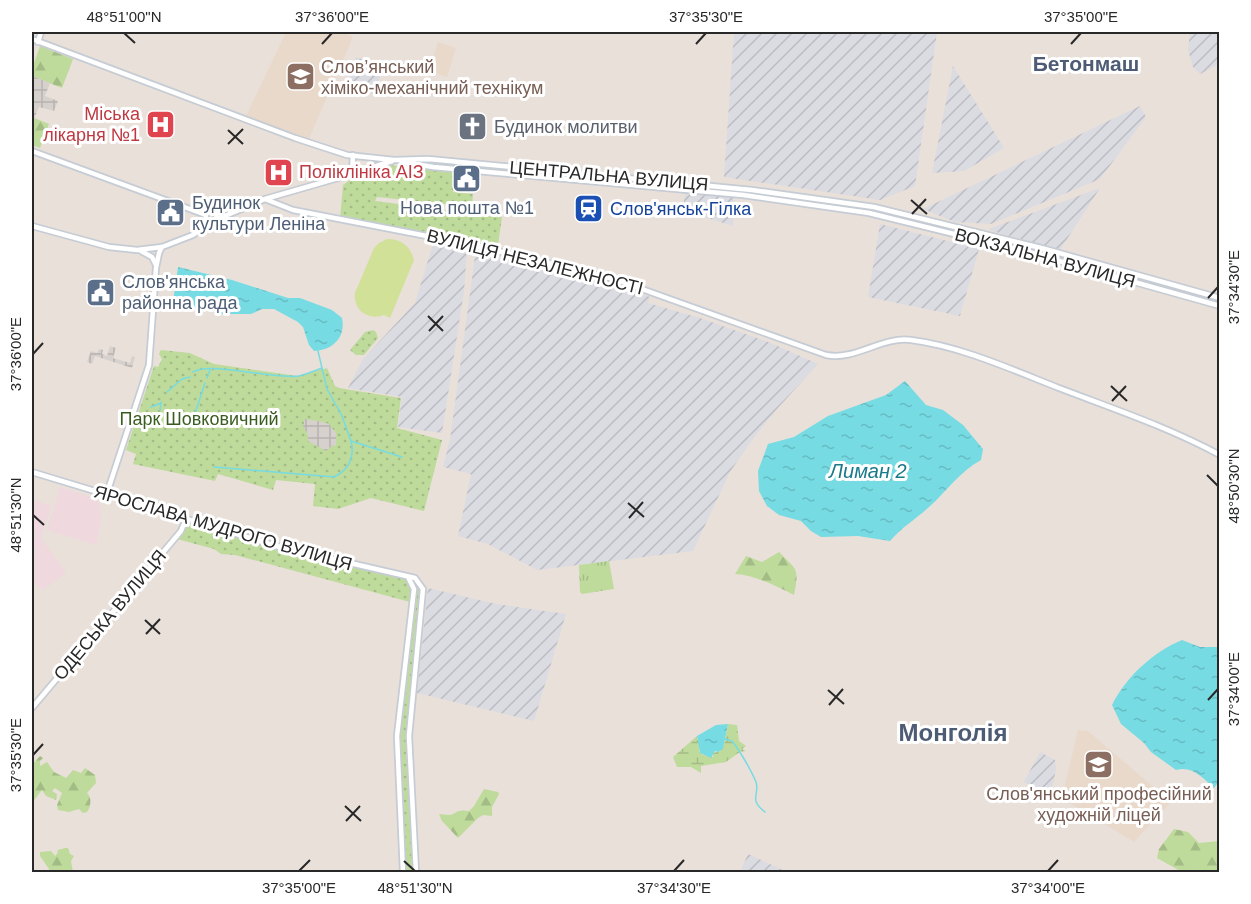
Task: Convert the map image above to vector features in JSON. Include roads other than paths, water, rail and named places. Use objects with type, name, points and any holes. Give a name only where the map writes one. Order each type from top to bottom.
[{"type":"street","points":[[38,42],[41,32]]},
{"type":"street","name":"ЦЕНТРАЛЬНА ВУЛИЦЯ","points":[[32,39],[295,138],[353,155],[433,166],[743,195],[869,213]]},
{"type":"street","points":[[32,150],[206,215]]},
{"type":"street","points":[[352,174],[353,155]]},
{"type":"street","name":"ЦЕНТРАЛЬНА ВУЛИЦЯ","points":[[394,160],[428,159],[752,190],[825,199],[894,212]]},
{"type":"street","points":[[32,226],[99,245],[137,250],[162,247],[193,235],[213,221],[265,199],[394,160]]},
{"type":"street","points":[[282,204],[286,192]]},
{"type":"street","points":[[276,195],[282,204]]},
{"type":"street","points":[[193,235],[209,211],[265,199]]},
{"type":"street","name":"ВУЛИЦЯ НЕЗАЛЕЖНОСТІ","points":[[265,199],[293,210],[473,245],[614,279],[834,357],[899,339],[948,348],[1003,366],[1149,421],[1181,434],[1220,455]]},
{"type":"street","points":[[213,211],[217,215],[213,221]]},
{"type":"street","name":"ВОКЗАЛЬНА ВУЛИЦЯ","points":[[894,212],[1045,249],[1220,298]]},
{"type":"street","name":"ВОКЗАЛЬНА ВУЛИЦЯ","points":[[869,213],[1027,252],[1220,306]]},
{"type":"street","points":[[206,215],[208,221],[213,221]]},
{"type":"street","points":[[106,496],[149,365],[156,268],[162,247]]},
{"type":"street","points":[[137,250],[152,257],[156,268]]},
{"type":"street","name":"ЯРОСЛАВА МУДРОГО ВУЛИЦЯ","points":[[32,472],[276,546],[415,579],[423,589],[409,736],[416,873]]},
{"type":"street","name":"ОДЕСЬКА ВУЛИЦЯ","points":[[32,708],[181,531],[186,519]]},
{"type":"street","points":[[403,873],[397,736],[414,590],[408,577]]},
{"type":"water","points":[[178,267],[232,280],[288,298],[300,298],[332,310],[342,318],[340,337],[327,348],[314,351],[309,345],[303,327],[274,309],[262,309],[251,314],[222,314],[176,304],[173,302]]},
{"type":"water","name":"Лиман 2","points":[[905,381],[926,405],[943,410],[963,425],[983,449],[981,460],[960,476],[890,541],[858,536],[821,537],[801,521],[779,515],[767,506],[759,491],[758,471],[768,444],[794,437],[828,416],[886,395]]},
{"type":"water","points":[[1182,640],[1200,647],[1219,647],[1220,780],[1214,788],[1197,773],[1187,769],[1176,770],[1151,752],[1144,743],[1121,724],[1112,705],[1141,666],[1161,651]]},
{"type":"water","points":[[728,724],[723,749],[715,751],[711,758],[700,753],[697,736],[716,725]]},
{"type":"waterway","points":[[318,351],[327,389],[342,416],[351,441],[402,457]]},
{"type":"waterway","points":[[193,372],[202,369],[228,369],[288,377],[299,376],[322,368]]},
{"type":"waterway","points":[[207,378],[210,370]]},
{"type":"waterway","points":[[167,392],[182,379],[190,377]]},
{"type":"waterway","points":[[193,420],[205,383]]},
{"type":"waterway","points":[[160,410],[161,402]]},
{"type":"waterway","points":[[151,407],[161,403]]},
{"type":"waterway","points":[[214,467],[334,477],[344,471],[350,462],[351,441]]},
{"type":"waterway","points":[[725,739],[732,741],[748,766],[757,786],[757,804],[765,812]]},
{"type":"place","name":"Слов’янський хіміко-механічний технікум","points":[[300,77]]},
{"type":"place","name":"Міська лікарня №1","points":[[161,124]]},
{"type":"place","name":"Будинок молитви","points":[[473,127]]},
{"type":"place","name":"Поліклініка АІЗ","points":[[278,172]]},
{"type":"place","name":"Нова пошта №1","points":[[467,179]]},
{"type":"place","name":"Слов'янськ-Гілка","points":[[589,209]]},
{"type":"place","name":"Будинок культури Леніна","points":[[171,213]]},
{"type":"place","name":"Слов'янська районна рада","points":[[101,292]]},
{"type":"place","name":"Слов'янський професійний художній ліцей","points":[[1099,765]]},
{"type":"district","name":"Бетонмаш","points":[[1086,64]]},
{"type":"district","name":"Монголія","points":[[953,733]]},
{"type":"park label","name":"Парк Шовковичний","points":[[199,419]]}]
